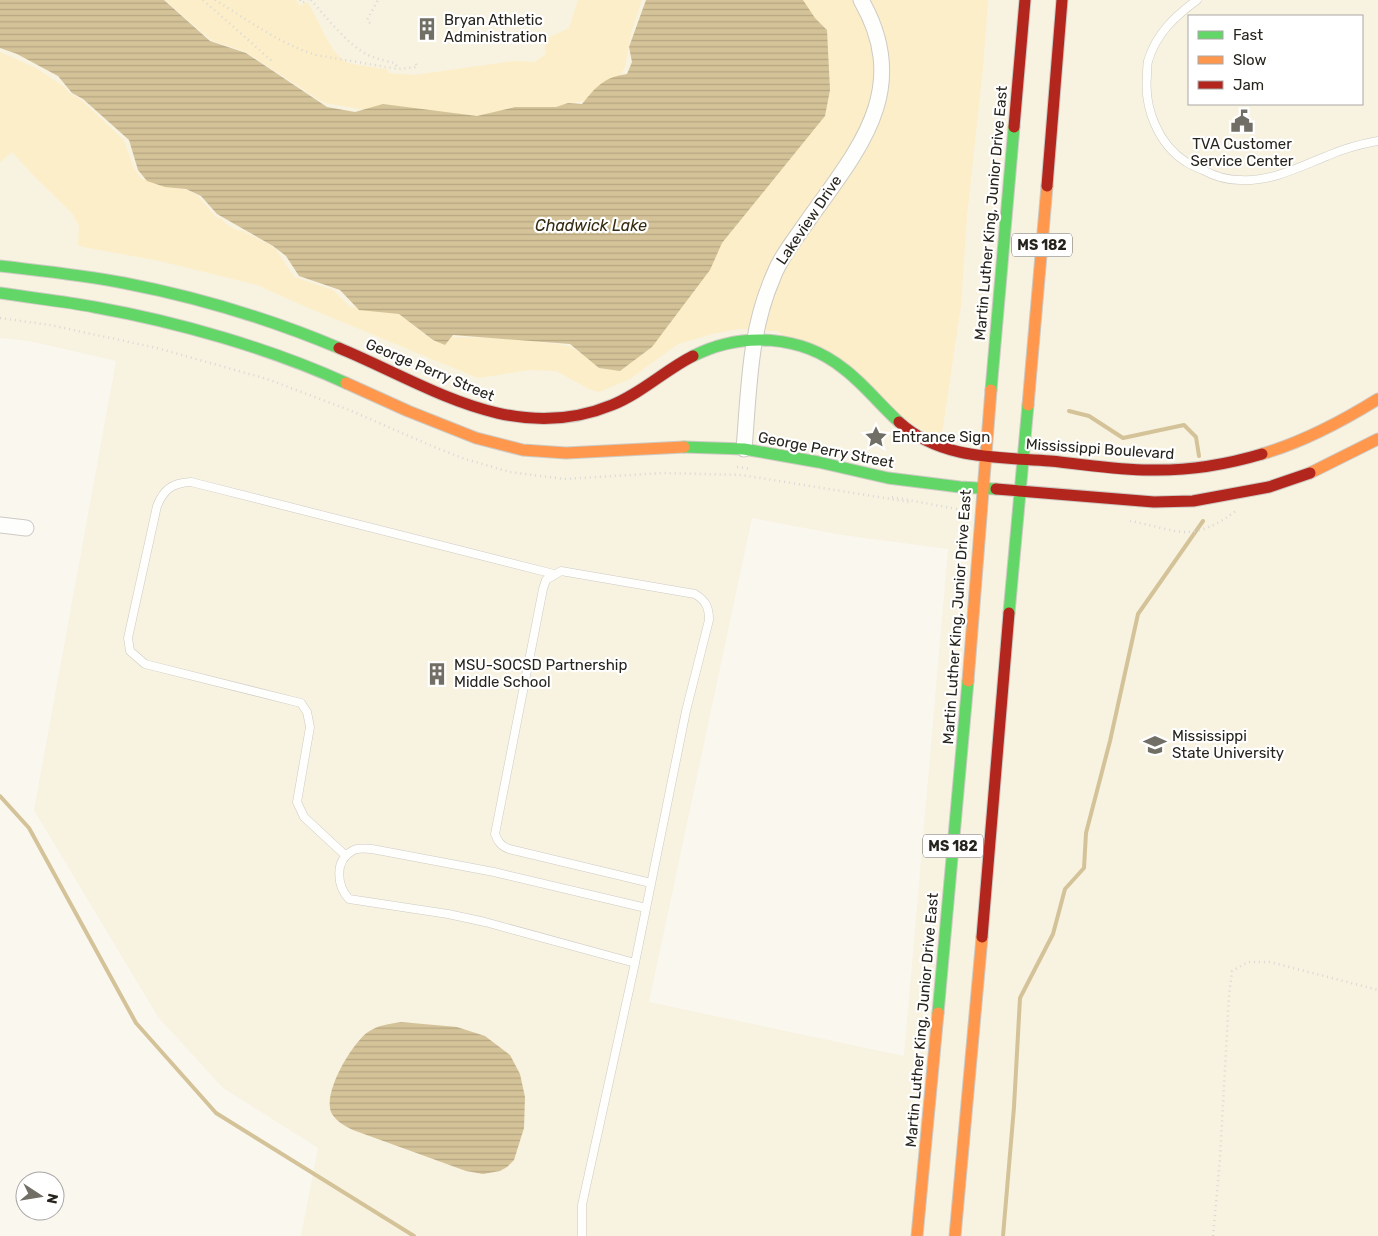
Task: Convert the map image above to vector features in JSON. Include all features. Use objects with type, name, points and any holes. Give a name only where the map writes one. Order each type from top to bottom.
[{"type":"street","name":"Lakeview Drive","points":[[744,449],[754,341],[761,310],[779,264],[848,163],[873,119],[879,99],[882,78],[876,32],[861,0]]},
{"type":"street","name":"Martin Luther King, Junior Drive East","points":[[917,1236],[965,720],[982,489],[1025,0]]},
{"type":"street","name":"MS 182","points":[[955,1236],[1062,0]]},
{"type":"street","name":"George Perry Street","points":[[0,266],[63,273],[124,283],[192,300],[319,340],[481,410],[502,416],[521,418],[559,418],[608,408],[640,392],[697,354],[724,344],[754,341],[788,342],[816,351],[851,372],[912,435],[926,443],[941,448],[985,455]]},
{"type":"street","name":"George Perry Street","points":[[0,293],[96,307],[167,323],[243,344],[324,373],[442,425],[507,447],[566,453],[680,447],[744,449],[818,462],[888,478],[982,489]]},
{"type":"street","name":"Mississippi Boulevard","points":[[985,455],[1159,470],[1229,464],[1271,452],[1314,436],[1378,399]]},
{"type":"street","points":[[982,489],[1129,500],[1193,501],[1269,487],[1309,473],[1378,439]]},
{"type":"street","points":[[0,525],[26,528]]},
{"type":"lane","points":[[1197,0],[1169,23],[1158,38],[1148,62],[1146,91],[1153,121],[1165,142],[1186,162],[1214,176],[1240,180],[1265,178],[1297,169],[1327,156],[1378,141]]},
{"type":"lane","points":[[346,856],[304,817],[297,802],[310,727],[307,712],[301,703],[145,664],[130,651],[128,638],[157,506],[162,493],[182,482],[191,482],[554,574]]},
{"type":"lane","points":[[582,1236],[582,1205],[635,962],[686,711],[709,620],[709,608],[695,594],[561,571],[546,580],[543,589],[495,834],[502,846],[509,849],[651,882]]},
{"type":"lane","points":[[635,962],[485,922],[448,914],[349,899],[343,893],[339,881],[340,867],[346,856],[353,850],[361,848],[372,849],[494,872],[646,908]]},
{"type":"path","points":[[203,0],[273,62]]},
{"type":"path","points":[[215,0],[289,45],[304,52],[398,69],[417,67],[416,63]]},
{"type":"path","points":[[300,0],[302,3],[309,0],[366,54],[380,60],[395,63],[398,69]]},
{"type":"path","points":[[370,23],[367,20],[378,0]]},
{"type":"path","points":[[1130,521],[1186,532],[1212,526],[1225,520],[1239,509]]},
{"type":"path","points":[[1213,1236],[1232,971],[1248,962],[1270,962],[1316,972],[1378,990]]},
{"type":"shaded area","name":"Mississippi State University","points":[[0,0],[1378,0],[1378,1236],[301,1236],[318,1148],[223,1088],[158,1017],[34,810],[116,361],[29,341],[0,338]],"holes":[[[752,518],[842,535],[948,549],[904,1056],[649,1002]]]},
{"type":"shaded area","points":[[165,0],[296,0],[300,6],[307,2],[328,42],[345,61],[387,69],[388,73],[414,75],[513,61],[535,62],[546,54],[544,40],[569,28],[578,0],[642,0],[632,30],[625,67],[615,84],[600,97],[519,115],[438,118],[324,103],[246,52],[211,40]]},
{"type":"shaded area","points":[[801,0],[988,0],[983,67],[967,216],[961,305],[941,440],[917,427],[777,331],[738,329],[678,344],[630,379],[599,392],[591,390],[556,371],[529,370],[478,378],[257,285],[160,261],[78,245],[79,226],[72,213],[12,152],[0,162],[0,52],[36,68],[66,88],[69,93],[79,98],[123,139],[135,170],[142,179],[187,190],[197,195],[216,217],[222,219],[227,225],[243,231],[275,248],[294,277],[333,290],[350,307],[399,314],[433,341],[454,337],[520,339],[570,346],[584,355]]},
{"type":"water","name":"Chadwick Lake","points":[[0,0],[164,0],[210,41],[246,53],[327,107],[355,112],[383,104],[477,116],[515,107],[556,107],[568,103],[582,104],[606,80],[627,74],[632,62],[629,47],[646,0],[803,0],[815,18],[827,30],[830,90],[825,116],[722,243],[710,270],[652,347],[620,371],[599,368],[570,344],[453,335],[445,345],[433,340],[399,314],[359,310],[340,290],[299,276],[286,256],[273,246],[217,214],[201,196],[186,189],[165,187],[147,181],[138,170],[129,140],[83,99],[72,93],[58,76],[17,54],[0,48]]},
{"type":"water","points":[[401,1022],[457,1027],[485,1036],[510,1055],[520,1074],[525,1097],[524,1128],[514,1160],[507,1167],[500,1171],[483,1174],[466,1171],[353,1130],[341,1124],[334,1117],[330,1105],[334,1083],[354,1047],[368,1032],[384,1025]]},
{"type":"waterway","points":[[1069,411],[1089,416],[1123,438],[1184,425],[1196,437],[1199,456]]},
{"type":"waterway","points":[[1003,1236],[1014,1107],[1020,998],[1053,934],[1065,889],[1084,868],[1086,833],[1110,741],[1138,614],[1203,521]]},
{"type":"waterway","points":[[0,796],[29,828],[136,1023],[216,1113],[414,1236]]},
{"type":"traffic: fast","points":[[991,390],[1014,127]]},
{"type":"traffic: fast","points":[[0,266],[124,283],[179,295],[260,318],[339,348]]},
{"type":"traffic: fast","points":[[0,293],[94,307],[190,328],[286,358],[346,383]]},
{"type":"traffic: fast","points":[[693,356],[712,348],[751,340],[791,343],[810,349],[844,369],[899,422]]},
{"type":"traffic: fast","points":[[1009,613],[1028,405]]},
{"type":"traffic: fast","points":[[684,447],[744,449],[818,462],[888,478],[960,487],[996,489]]},
{"type":"traffic: fast","points":[[938,1013],[968,681]]},
{"type":"traffic: slow","points":[[1028,405],[1047,186]]},
{"type":"traffic: slow","points":[[346,383],[408,411],[476,438],[523,450],[566,453],[684,447]]},
{"type":"traffic: slow","points":[[968,681],[991,390]]},
{"type":"traffic: slow","points":[[1262,454],[1322,431],[1378,399]]},
{"type":"traffic: slow","points":[[1310,473],[1378,439]]},
{"type":"traffic: slow","points":[[955,1236],[982,937]]},
{"type":"traffic: slow","points":[[917,1236],[938,1013]]},
{"type":"traffic: jam","points":[[1014,127],[1025,0]]},
{"type":"traffic: jam","points":[[1047,186],[1062,0]]},
{"type":"traffic: jam","points":[[339,348],[438,393],[472,406],[506,415],[540,419],[575,416],[612,405],[693,356]]},
{"type":"traffic: jam","points":[[899,422],[933,444],[951,450],[990,457],[1112,468],[1137,470],[1192,468],[1220,464],[1262,454]]},
{"type":"traffic: jam","points":[[996,489],[1154,502],[1193,501],[1269,487],[1310,473]]},
{"type":"traffic: jam","points":[[982,937],[1009,613]]},
{"type":"place","name":"Bryan Athletic Administration","points":[[427,29]]},
{"type":"place","name":"TVA Customer Service Center","points":[[1242,121]]},
{"type":"place","name":"Entrance Sign","points":[[876,437]]},
{"type":"place","name":"MSU-SOCSD Partnership Middle School","points":[[437,674]]},
{"type":"place","name":"Mississippi State University","points":[[1155,745]]}]
